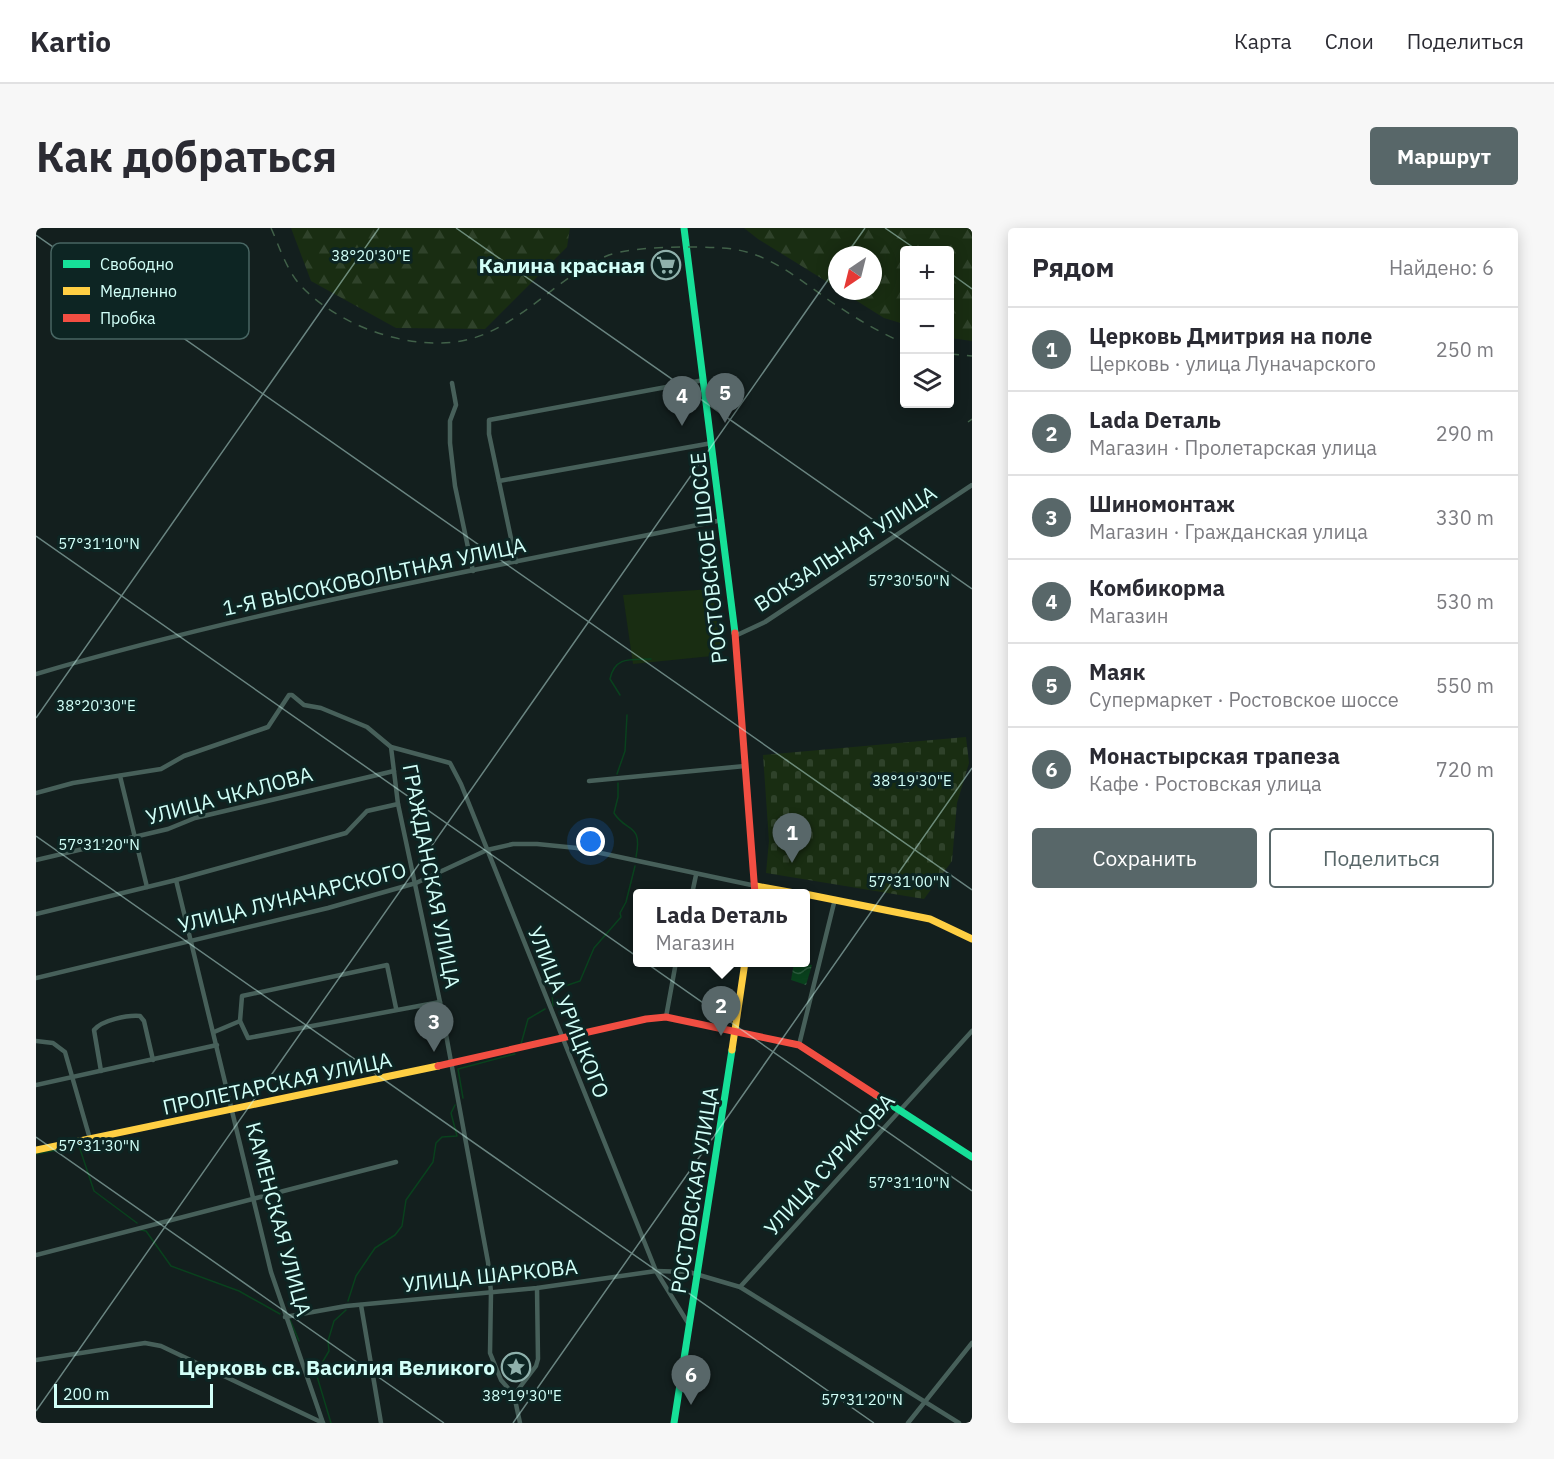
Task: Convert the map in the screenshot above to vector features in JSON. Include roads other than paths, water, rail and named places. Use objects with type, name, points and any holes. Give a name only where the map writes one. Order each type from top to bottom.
[{"type":"main road","name":"РОСТОВСКОЕ ШОССЕ","points":[[684,228],[735,636],[756,889]]},
{"type":"main road","points":[[810,895],[930,919],[972,939]]},
{"type":"main road","name":"РОСТОВСКАЯ УЛИЦА","points":[[674,1423],[744,967]]},
{"type":"main road","name":"ПРОЛЕТАРСКАЯ УЛИЦА","points":[[36,1150],[234,1110],[646,1019],[666,1017],[799,1044]]},
{"type":"main road","points":[[799,1044],[972,1157]]},
{"type":"street","points":[[516,562],[489,434],[489,420],[704,380]]},
{"type":"street","points":[[452,383],[456,405],[450,421],[451,454],[455,486],[473,571]]},
{"type":"street","points":[[499,481],[712,443]]},
{"type":"street","name":"ВОКЗАЛЬНАЯ УЛИЦА","points":[[735,636],[765,622],[972,485]]},
{"type":"street","name":"1-Я ВЫСОКОВОЛЬТНАЯ УЛИЦА","points":[[36,674],[102,655],[249,620],[722,520]]},
{"type":"street","points":[[36,793],[161,769],[184,756],[268,727],[289,695],[292,694],[304,705],[321,708],[367,727],[391,747]]},
{"type":"street","name":"ГРАЖДАНСКАЯ УЛИЦА","points":[[391,747],[398,804],[452,1063],[491,1292],[490,1353],[497,1372],[514,1395],[520,1423]]},
{"type":"street","name":"УЛИЦА УРИЦКОГО","points":[[391,747],[450,763],[461,784],[656,1270],[690,1325]]},
{"type":"street","points":[[589,781],[745,766]]},
{"type":"street","name":"УЛИЦА ЧКАЛОВА","points":[[36,860],[168,829],[195,818],[394,771]]},
{"type":"street","points":[[120,776],[147,887]]},
{"type":"street","points":[[36,914],[177,880],[346,833],[367,811],[398,804]]},
{"type":"street","name":"УЛИЦА ЛУНАЧАРСКОГО","points":[[36,978],[328,908],[416,883],[487,850],[513,844],[537,843],[577,848],[752,889]]},
{"type":"street","points":[[693,889],[696,875]]},
{"type":"street","name":"КАМЕНСКАЯ УЛИЦА","points":[[177,880],[271,1272],[323,1423]]},
{"type":"street","points":[[799,1044],[835,899]]},
{"type":"street","points":[[396,1008],[387,965],[242,996],[240,1022],[248,1038],[396,1008],[440,1002]]},
{"type":"street","points":[[666,1017],[675,967]]},
{"type":"street","points":[[101,1071],[94,1029],[99,1024],[133,1015],[140,1016],[144,1020],[153,1060]]},
{"type":"street","points":[[214,1032],[240,1022]]},
{"type":"street","name":"УЛИЦА СУРИКОВА","points":[[740,1287],[972,1031]]},
{"type":"street","points":[[36,1041],[44,1041],[62,1048],[73,1077],[90,1139]]},
{"type":"street","points":[[36,1085],[217,1045]]},
{"type":"street","points":[[36,1255],[253,1197],[396,1162]]},
{"type":"street","name":"УЛИЦА ШАРКОВА","points":[[285,1317],[345,1306],[537,1288],[656,1270],[689,1272],[698,1276]]},
{"type":"street","points":[[698,1276],[740,1287],[959,1423]]},
{"type":"street","points":[[514,1395],[536,1366],[538,1359],[537,1288]]},
{"type":"street","points":[[362,1305],[381,1423]]},
{"type":"street","points":[[36,1360],[144,1343],[161,1346],[323,1423]]},
{"type":"street","points":[[908,1423],[972,1343]]},
{"type":"water","points":[[812,965],[806,985],[791,980],[793,967]]},
{"type":"waterway","points":[[620,695],[610,679],[616,666],[626,660],[651,659]]},
{"type":"waterway","points":[[617,774],[625,751],[627,715]]},
{"type":"waterway","points":[[618,783],[618,797],[614,813],[635,833],[638,846],[636,857]]},
{"type":"waterway","points":[[553,1006],[552,994],[556,989],[580,981],[594,948],[621,917],[620,913],[626,902],[635,866]]},
{"type":"waterway","points":[[521,1044],[528,1019],[545,1009]]},
{"type":"waterway","points":[[463,1098],[458,1069],[515,1054]]},
{"type":"waterway","points":[[348,1301],[356,1276],[375,1248],[395,1235],[402,1226],[406,1200],[433,1162],[436,1143],[442,1137],[457,1136],[451,1113],[455,1105]]},
{"type":"waterway","points":[[36,1154],[79,1146],[94,1191],[137,1223]]},
{"type":"waterway","points":[[141,1230],[146,1231],[171,1266],[239,1291],[280,1314]]},
{"type":"waterway","points":[[331,1423],[316,1373],[329,1351],[328,1341],[334,1321],[346,1310]]},
{"type":"waterway","points":[[290,1320],[299,1341]]},
{"type":"waterway","points":[[306,1360],[315,1372]]},
{"type":"railway","points":[[271,228],[284,260],[297,282],[321,303],[341,317],[365,328],[415,342],[440,343],[464,340],[487,333],[518,315],[577,272],[609,255],[665,247],[722,248],[738,250],[766,259],[857,318],[900,341]]},
{"type":"railway","points":[[954,354],[972,356]]},
{"type":"railway","points":[[968,422],[972,419]]},
{"type":"place","name":"Калина красная","points":[[666,265]]},
{"type":"place","name":"Маяк","points":[[725,423]]},
{"type":"place","name":"Комбикорма","points":[[682,426]]},
{"type":"place","name":"Церковь Дмитрия на поле","points":[[792,863]]},
{"type":"place","name":"Lada Dеталь","points":[[721,1036]]},
{"type":"place","name":"Шиномонтаж","points":[[434,1052]]},
{"type":"place","name":"Церковь св. Василия Великого","points":[[516,1367]]},
{"type":"place","name":"Монастырская трапеза","points":[[691,1405]]}]
